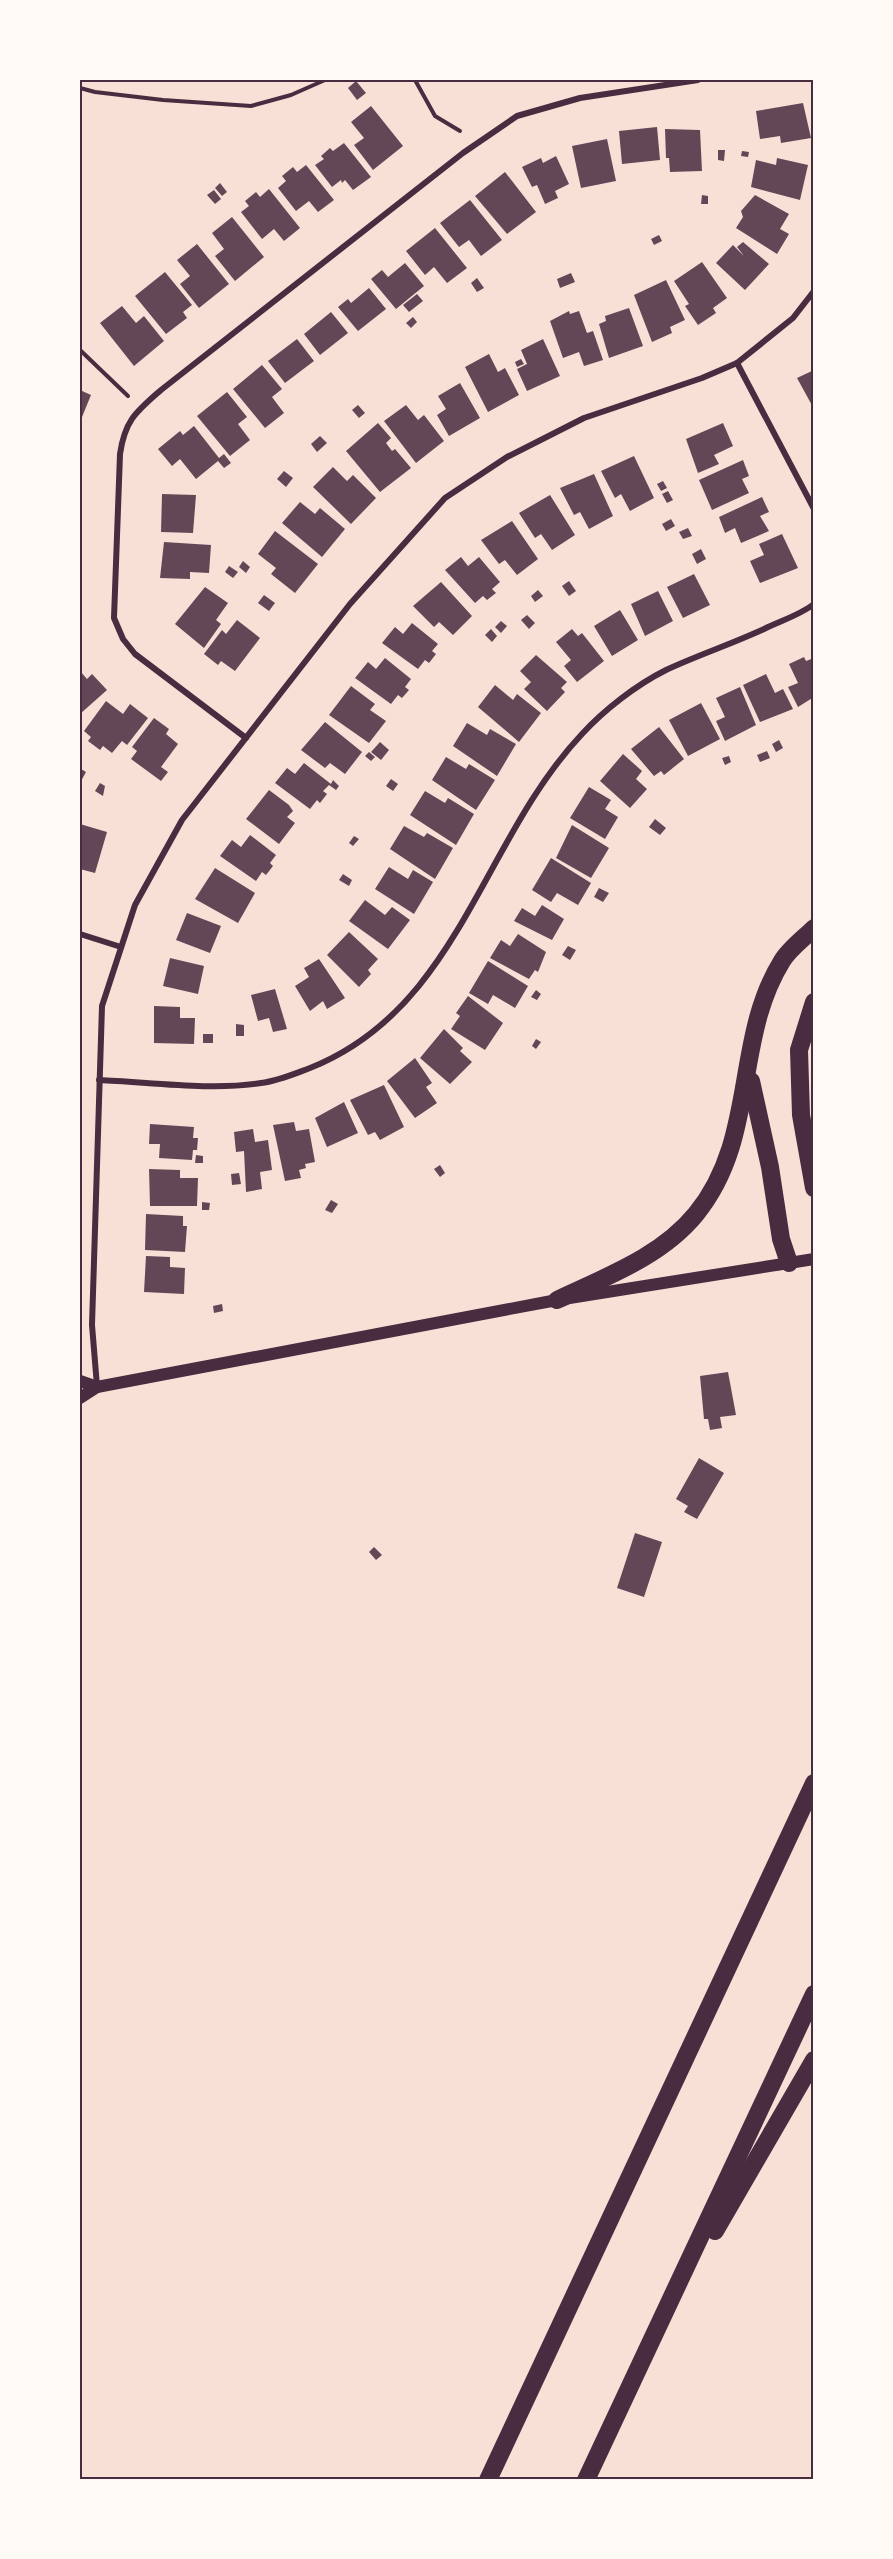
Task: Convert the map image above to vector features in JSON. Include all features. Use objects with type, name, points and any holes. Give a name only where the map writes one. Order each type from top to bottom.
[{"type":"highway","points":[[557,1300],[638,1261],[663,1244],[696,1214],[724,1170],[743,1105],[747,1064],[758,1015],[782,960],[813,928]]},
{"type":"highway","points":[[813,1002],[799,1050],[801,1115],[813,1188]]},
{"type":"highway","points":[[747,1064],[770,1167],[781,1239],[789,1263]]},
{"type":"highway","points":[[488,2480],[813,1783]]},
{"type":"highway","points":[[586,2480],[813,1994]]},
{"type":"highway","points":[[655,2334],[813,2060]]},
{"type":"main road","points":[[80,1398],[97,1387],[557,1300],[813,1258]]},
{"type":"main road","points":[[80,1381],[97,1387]]},
{"type":"street","points":[[246,738],[135,654],[123,639],[114,618],[120,454],[123,430],[139,409],[171,383],[463,153],[517,116],[580,98],[698,80]]},
{"type":"street","points":[[97,1387],[92,1325],[102,1006],[135,905],[182,820],[350,604],[445,498],[507,457],[584,418],[702,378],[736,363],[793,318],[813,291]]},
{"type":"street","points":[[736,363],[813,509]]},
{"type":"street","points":[[99,1080],[229,1085],[261,1083],[291,1075],[345,1052],[391,1018],[412,997],[456,930],[552,769],[582,733],[618,702],[665,671],[729,646],[813,604]]},
{"type":"street","points":[[80,933],[121,946]]},
{"type":"path","points":[[80,88],[95,92],[163,100],[251,106],[291,95],[325,80]]},
{"type":"path","points":[[415,80],[435,116],[460,131]]},
{"type":"path","points":[[80,350],[128,396]]},
{"type":"building","points":[[356,81],[366,93],[357,100],[348,88]]},
{"type":"building","points":[[803,103],[811,138],[781,143],[780,136],[760,139],[756,111]]},
{"type":"building","points":[[371,106],[403,146],[373,170],[354,145],[364,138],[351,122]]},
{"type":"building","points":[[657,127],[660,160],[622,164],[619,131]]},
{"type":"building","points":[[665,129],[700,130],[702,171],[670,172],[669,158],[666,158]]},
{"type":"building","points":[[607,139],[616,181],[581,188],[572,146]]},
{"type":"building","points":[[344,143],[371,177],[353,190],[345,180],[342,183],[341,180],[332,187],[315,165],[324,159],[321,156],[330,148],[333,151]]},
{"type":"building","points":[[718,150],[725,150],[724,161],[718,160]]},
{"type":"building","points":[[742,151],[749,152],[748,157],[741,156]]},
{"type":"building","points":[[556,156],[569,184],[555,191],[558,198],[545,204],[537,185],[532,187],[522,167],[541,158],[543,163]]},
{"type":"building","points":[[777,158],[808,165],[800,200],[751,187],[756,160],[776,165]]},
{"type":"building","points":[[306,165],[334,200],[318,212],[309,201],[296,211],[278,188],[286,181],[282,176],[293,167],[297,172]]},
{"type":"building","points":[[505,172],[536,212],[507,234],[475,196]]},
{"type":"building","points":[[220,183],[227,192],[222,196],[215,188]]},
{"type":"building","points":[[269,189],[300,228],[284,241],[274,229],[262,239],[241,212],[249,206],[245,201],[256,192],[260,197]]},
{"type":"building","points":[[214,190],[221,199],[215,204],[207,195]]},
{"type":"building","points":[[702,195],[708,196],[708,204],[701,204]]},
{"type":"building","points":[[755,195],[789,214],[780,229],[789,234],[777,254],[736,228],[743,217],[741,211]]},
{"type":"building","points":[[470,200],[502,240],[481,256],[469,240],[459,247],[440,223]]},
{"type":"building","points":[[232,217],[264,257],[235,281],[215,256],[224,249],[212,233]]},
{"type":"building","points":[[435,228],[467,268],[447,283],[434,267],[425,275],[406,251]]},
{"type":"building","points":[[659,235],[662,241],[654,245],[651,239]]},
{"type":"building","points":[[743,242],[769,264],[745,290],[716,263],[733,245],[744,256],[737,247]]},
{"type":"building","points":[[197,244],[229,284],[199,308],[180,284],[190,276],[177,260]]},
{"type":"building","points":[[702,262],[727,298],[713,308],[716,313],[698,325],[685,306],[689,304],[674,281]]},
{"type":"building","points":[[405,263],[424,286],[396,309],[371,279],[382,270],[388,277]]},
{"type":"building","points":[[165,272],[192,305],[183,312],[187,318],[166,334],[135,296]]},
{"type":"building","points":[[571,273],[575,282],[560,288],[557,279]]},
{"type":"building","points":[[477,278],[484,288],[477,292],[471,283]]},
{"type":"building","points":[[666,280],[685,320],[670,327],[672,333],[652,342],[634,295]]},
{"type":"building","points":[[369,288],[386,309],[358,331],[338,307],[348,299],[351,303]]},
{"type":"building","points":[[417,294],[423,301],[409,312],[403,305]]},
{"type":"building","points":[[122,306],[136,323],[144,316],[164,341],[134,366],[100,323]]},
{"type":"building","points":[[629,308],[643,346],[609,358],[599,324],[606,321],[605,316]]},
{"type":"building","points":[[569,311],[570,314],[579,311],[587,333],[593,331],[603,360],[584,366],[579,352],[563,358],[550,321]]},
{"type":"building","points":[[331,312],[348,333],[320,355],[304,334]]},
{"type":"building","points":[[413,317],[417,322],[411,328],[406,323]]},
{"type":"building","points":[[297,339],[314,361],[285,383],[268,361]]},
{"type":"building","points":[[543,339],[560,376],[527,391],[517,369],[527,364],[521,350]]},
{"type":"building","points":[[489,354],[498,372],[505,368],[519,395],[488,412],[465,367]]},
{"type":"building","points":[[521,359],[524,364],[517,367],[515,362]]},
{"type":"building","points":[[262,365],[282,389],[272,397],[284,413],[265,428],[233,389]]},
{"type":"building","points":[[814,370],[814,409],[797,378]]},
{"type":"building","points":[[460,383],[480,418],[449,436],[437,415],[446,409],[438,396]]},
{"type":"building","points":[[80,390],[91,395],[80,422]]},
{"type":"building","points":[[227,392],[247,417],[238,424],[250,440],[230,456],[197,416]]},
{"type":"building","points":[[358,405],[365,413],[359,418],[352,410]]},
{"type":"building","points":[[406,405],[418,420],[424,415],[444,441],[416,463],[384,421]]},
{"type":"building","points":[[378,423],[391,438],[386,443],[392,451],[395,449],[411,468],[380,492],[346,451]]},
{"type":"building","points":[[723,423],[733,446],[714,455],[719,464],[698,473],[686,439]]},
{"type":"building","points":[[194,426],[219,458],[224,454],[231,463],[224,468],[218,461],[196,479],[180,459],[172,466],[158,449],[180,431],[183,435]]},
{"type":"building","points":[[320,436],[327,443],[317,452],[311,444]]},
{"type":"building","points":[[634,456],[654,498],[630,511],[621,494],[615,498],[601,471]]},
{"type":"building","points":[[743,460],[749,476],[742,479],[749,493],[712,510],[699,480]]},
{"type":"building","points":[[333,467],[347,481],[353,475],[376,498],[351,524],[313,487]]},
{"type":"building","points":[[284,471],[293,478],[286,487],[277,479]]},
{"type":"building","points":[[594,474],[613,516],[589,529],[580,512],[574,515],[560,488]]},
{"type":"building","points":[[663,481],[667,488],[661,491],[657,484]]},
{"type":"building","points":[[668,491],[673,500],[667,503],[662,494]]},
{"type":"building","points":[[162,494],[196,495],[193,533],[161,532]]},
{"type":"building","points":[[550,495],[575,535],[552,550],[541,534],[535,538],[519,513]]},
{"type":"building","points":[[762,497],[769,512],[760,516],[769,531],[741,543],[735,528],[725,533],[719,517]]},
{"type":"building","points":[[300,502],[315,514],[320,508],[345,529],[322,557],[282,523]]},
{"type":"building","points":[[671,519],[675,526],[666,531],[662,524]]},
{"type":"building","points":[[512,521],[538,559],[517,575],[505,560],[499,564],[481,540]]},
{"type":"building","points":[[688,528],[692,536],[683,539],[679,532]]},
{"type":"building","points":[[275,531],[318,564],[295,593],[271,574],[276,568],[258,554]]},
{"type":"building","points":[[782,534],[798,568],[760,583],[750,561],[764,555],[759,544]]},
{"type":"building","points":[[164,542],[211,545],[209,573],[190,572],[190,579],[160,578]]},
{"type":"building","points":[[701,549],[706,559],[697,564],[692,554]]},
{"type":"building","points":[[461,557],[468,566],[479,557],[500,582],[492,589],[496,593],[487,600],[483,596],[475,603],[445,570]]},
{"type":"building","points":[[243,561],[250,567],[246,573],[239,567]]},
{"type":"building","points":[[229,566],[238,572],[233,578],[225,572]]},
{"type":"building","points":[[694,574],[710,605],[683,618],[667,587]]},
{"type":"building","points":[[569,581],[576,591],[569,596],[562,586]]},
{"type":"building","points":[[441,582],[472,616],[453,635],[439,622],[434,627],[413,606]]},
{"type":"building","points":[[205,587],[228,603],[216,620],[221,624],[204,648],[175,624]]},
{"type":"building","points":[[538,590],[543,596],[535,602],[531,596]]},
{"type":"building","points":[[658,591],[673,621],[645,636],[631,604]]},
{"type":"building","points":[[264,595],[275,603],[269,611],[258,603]]},
{"type":"building","points":[[620,610],[638,640],[612,656],[594,626]]},
{"type":"building","points":[[527,615],[535,623],[529,629],[521,620]]},
{"type":"building","points":[[237,620],[260,638],[235,671],[221,661],[218,665],[204,654],[222,630],[226,634]]},
{"type":"building","points":[[501,621],[507,626],[501,633],[495,627]]},
{"type":"building","points":[[412,623],[438,644],[432,651],[436,654],[429,663],[425,660],[418,669],[382,643],[395,627],[403,634]]},
{"type":"building","points":[[491,629],[497,636],[492,642],[485,635]]},
{"type":"building","points":[[572,629],[578,636],[582,633],[604,661],[577,682],[564,666],[571,660],[556,642]]},
{"type":"building","points":[[536,655],[567,682],[561,688],[565,692],[547,711],[524,689],[531,682],[520,671]]},
{"type":"building","points":[[804,657],[806,661],[814,658],[814,697],[798,707],[788,687],[798,683],[789,664]]},
{"type":"building","points":[[385,658],[411,679],[405,687],[409,690],[402,698],[398,695],[391,704],[355,678],[368,662],[376,669]]},
{"type":"building","points":[[80,671],[87,679],[92,674],[107,690],[80,714]]},
{"type":"building","points":[[766,674],[775,693],[783,689],[793,709],[760,722],[743,685]]},
{"type":"building","points":[[495,685],[513,700],[517,694],[541,713],[519,742],[478,707]]},
{"type":"building","points":[[351,686],[375,704],[370,710],[386,721],[369,743],[329,715]]},
{"type":"building","points":[[740,687],[756,725],[725,741],[716,721],[725,717],[716,698]]},
{"type":"building","points":[[106,701],[123,714],[130,704],[148,718],[127,745],[122,741],[112,753],[103,746],[100,750],[88,741],[91,737],[84,731]]},
{"type":"building","points":[[701,703],[720,739],[688,756],[669,720]]},
{"type":"building","points":[[154,718],[169,729],[166,734],[178,744],[161,767],[168,772],[161,781],[131,759],[137,751],[132,747]]},
{"type":"building","points":[[325,722],[362,752],[345,774],[330,763],[325,768],[301,750]]},
{"type":"building","points":[[467,723],[487,735],[490,729],[516,744],[497,776],[453,746]]},
{"type":"building","points":[[659,727],[684,759],[664,775],[661,771],[654,776],[631,749]]},
{"type":"building","points":[[779,740],[783,748],[776,752],[772,744]]},
{"type":"building","points":[[380,742],[389,750],[381,760],[371,752]]},
{"type":"building","points":[[767,751],[770,758],[760,762],[757,755]]},
{"type":"building","points":[[369,752],[375,757],[371,761],[365,756]]},
{"type":"building","points":[[623,754],[642,771],[636,779],[647,789],[630,808],[600,781]]},
{"type":"building","points":[[729,756],[731,762],[725,765],[722,758]]},
{"type":"building","points":[[446,757],[466,769],[469,764],[495,780],[476,810],[432,780]]},
{"type":"building","points":[[304,763],[331,784],[333,780],[339,786],[336,790],[329,785],[323,791],[327,794],[320,803],[317,800],[310,809],[275,783],[287,768],[295,774]]},
{"type":"building","points":[[81,769],[86,772],[80,783],[80,771]]},
{"type":"building","points":[[391,779],[398,784],[393,791],[386,786]]},
{"type":"building","points":[[100,783],[105,786],[103,796],[95,791]]},
{"type":"building","points":[[589,787],[611,800],[605,809],[618,817],[605,839],[570,818]]},
{"type":"building","points":[[269,790],[289,805],[293,811],[287,817],[295,823],[279,844],[246,819]]},
{"type":"building","points":[[425,791],[445,803],[448,798],[474,814],[456,845],[410,815]]},
{"type":"building","points":[[655,819],[666,828],[660,835],[649,827]]},
{"type":"building","points":[[80,824],[107,832],[95,873],[80,869]]},
{"type":"building","points":[[572,825],[609,848],[591,878],[556,858]]},
{"type":"building","points":[[404,826],[424,837],[427,833],[453,848],[435,879],[390,849]]},
{"type":"building","points":[[250,835],[276,855],[270,863],[273,866],[266,875],[262,872],[256,881],[220,856],[232,840],[241,847]]},
{"type":"building","points":[[354,836],[359,839],[353,846],[349,843]]},
{"type":"building","points":[[551,858],[591,883],[578,905],[557,893],[551,902],[532,890]]},
{"type":"building","points":[[389,867],[408,879],[413,870],[433,882],[414,914],[375,889]]},
{"type":"building","points":[[215,868],[255,893],[238,923],[195,899]]},
{"type":"building","points":[[343,874],[352,880],[349,886],[339,880]]},
{"type":"building","points":[[599,888],[609,893],[603,902],[594,897]]},
{"type":"building","points":[[365,900],[385,915],[392,907],[410,920],[388,949],[349,921]]},
{"type":"building","points":[[542,905],[564,919],[552,940],[514,921],[522,908],[535,916]]},
{"type":"building","points":[[187,913],[221,926],[210,953],[176,940]]},
{"type":"building","points":[[349,932],[378,959],[368,970],[371,974],[359,987],[327,955]]},
{"type":"building","points":[[518,934],[546,952],[538,972],[535,970],[529,979],[490,958],[501,940],[510,946]]},
{"type":"building","points":[[568,946],[576,950],[570,960],[562,955]]},
{"type":"building","points":[[170,958],[204,966],[198,994],[163,986]]},
{"type":"building","points":[[319,959],[345,998],[327,1009],[323,1001],[310,1011],[295,986],[309,977],[304,968]]},
{"type":"building","points":[[488,961],[528,986],[515,1008],[493,995],[488,1004],[469,993]]},
{"type":"building","points":[[275,989],[287,1029],[273,1032],[269,1018],[258,1021],[251,995]]},
{"type":"building","points":[[536,990],[541,994],[537,1000],[531,997]]},
{"type":"building","points":[[468,996],[503,1023],[485,1050],[451,1029],[460,1016],[456,1013]]},
{"type":"building","points":[[154,1006],[180,1007],[180,1018],[195,1018],[194,1044],[154,1043]]},
{"type":"building","points":[[236,1024],[244,1025],[244,1036],[236,1036]]},
{"type":"building","points":[[444,1029],[463,1048],[460,1051],[472,1062],[450,1084],[420,1058]]},
{"type":"building","points":[[203,1034],[213,1034],[213,1043],[203,1043]]},
{"type":"building","points":[[536,1039],[541,1042],[536,1049],[532,1046]]},
{"type":"building","points":[[415,1058],[432,1083],[426,1087],[437,1103],[415,1118],[387,1081]]},
{"type":"building","points":[[384,1085],[404,1127],[380,1140],[375,1132],[368,1135],[350,1100]]},
{"type":"building","points":[[344,1102],[358,1133],[327,1147],[315,1118]]},
{"type":"building","points":[[294,1122],[296,1131],[309,1129],[315,1162],[305,1164],[306,1168],[299,1170],[301,1178],[285,1181],[273,1125]]},
{"type":"building","points":[[150,1124],[194,1127],[193,1138],[198,1138],[197,1150],[193,1150],[192,1160],[159,1158],[160,1144],[149,1144]]},
{"type":"building","points":[[253,1129],[255,1142],[268,1140],[272,1170],[260,1172],[262,1189],[246,1192],[244,1151],[236,1152],[234,1132]]},
{"type":"building","points":[[196,1155],[203,1156],[203,1163],[195,1163]]},
{"type":"building","points":[[440,1165],[445,1173],[440,1177],[434,1169]]},
{"type":"building","points":[[149,1169],[180,1170],[180,1178],[198,1178],[197,1206],[150,1206]]},
{"type":"building","points":[[239,1173],[241,1184],[232,1185],[231,1174]]},
{"type":"building","points":[[331,1200],[338,1204],[332,1213],[325,1210]]},
{"type":"building","points":[[202,1202],[210,1203],[209,1210],[202,1210]]},
{"type":"building","points":[[146,1214],[183,1216],[183,1226],[187,1226],[185,1252],[145,1250]]},
{"type":"building","points":[[146,1256],[170,1257],[170,1267],[185,1268],[184,1294],[144,1292]]},
{"type":"building","points":[[222,1304],[223,1311],[214,1313],[213,1306]]},
{"type":"building","points":[[728,1372],[736,1415],[720,1417],[722,1428],[710,1430],[708,1419],[704,1419],[700,1376]]},
{"type":"building","points":[[699,1458],[724,1473],[697,1519],[684,1512],[688,1506],[676,1499]]},
{"type":"building","points":[[635,1533],[662,1542],[644,1597],[617,1588]]},
{"type":"building","points":[[374,1547],[382,1555],[376,1560],[369,1552]]}]
